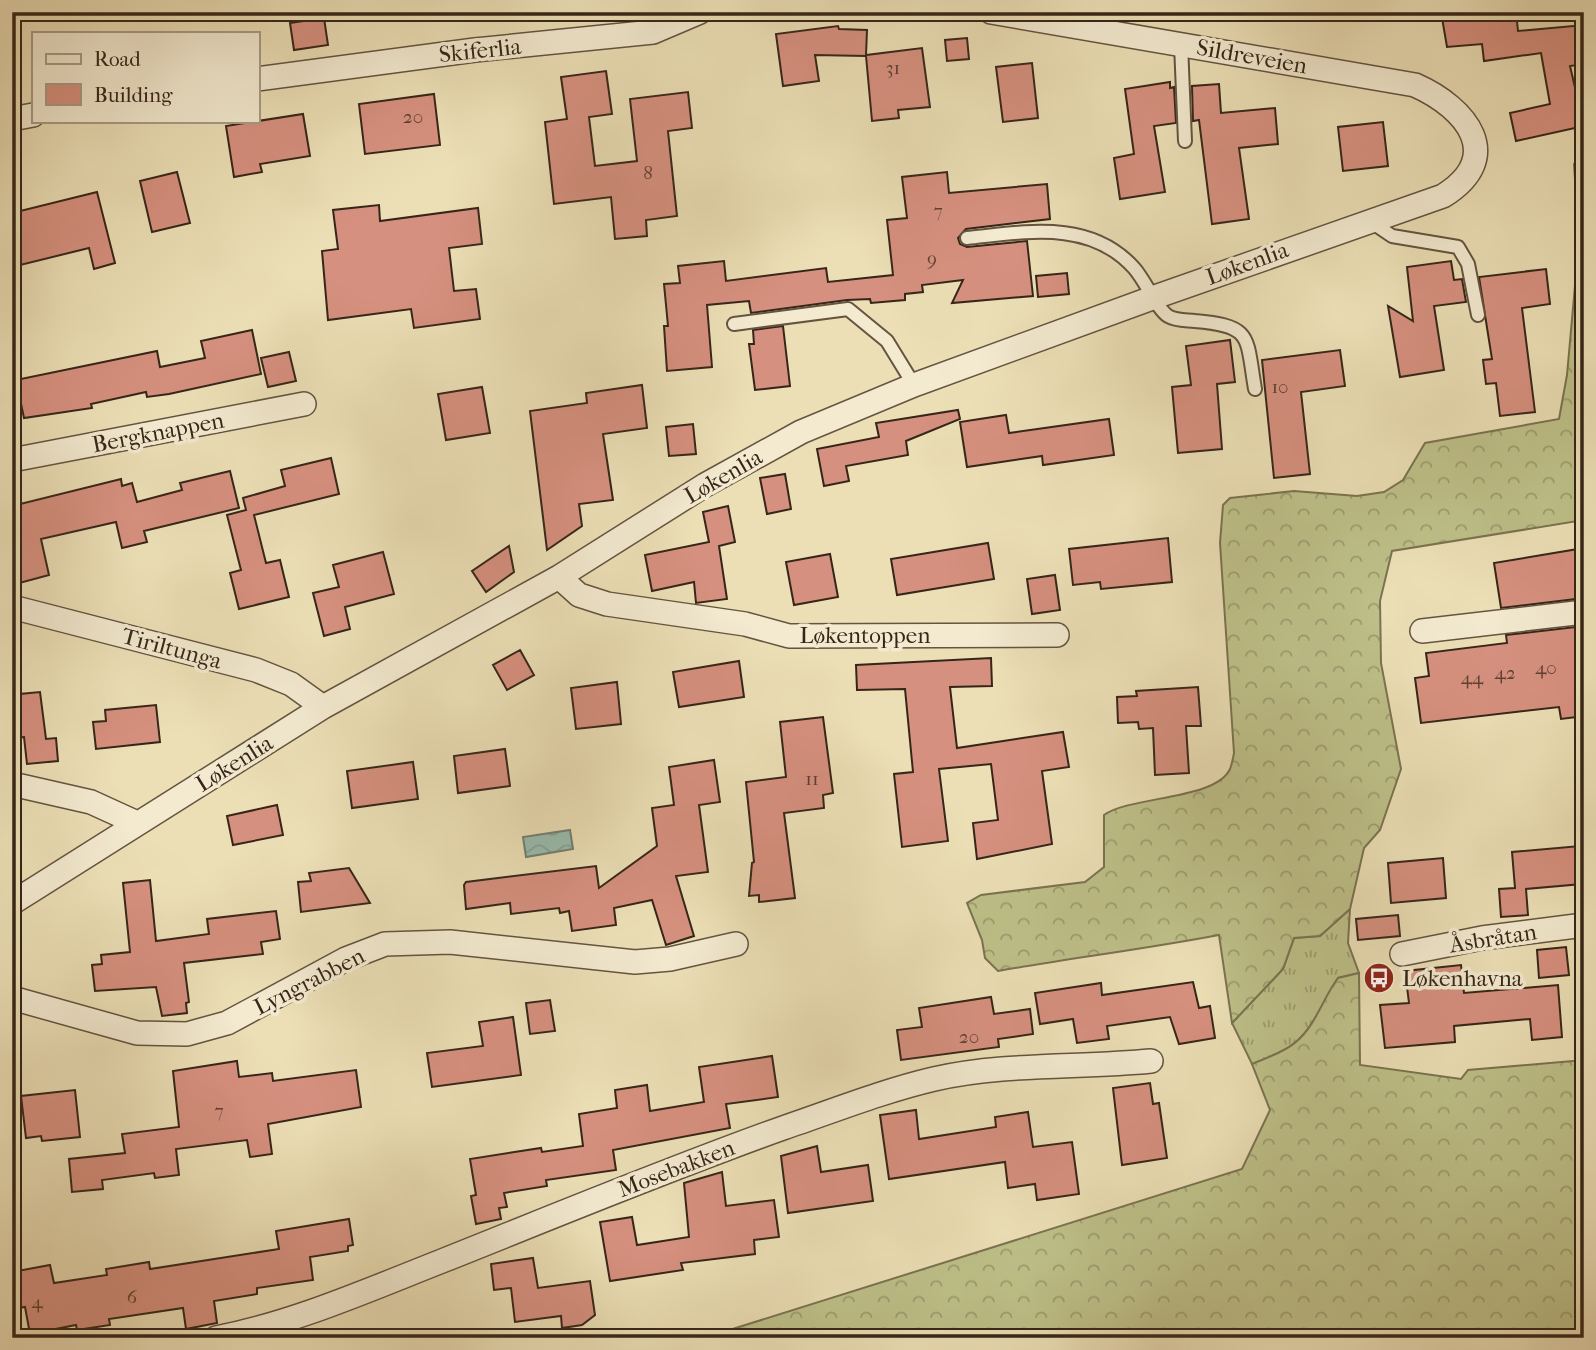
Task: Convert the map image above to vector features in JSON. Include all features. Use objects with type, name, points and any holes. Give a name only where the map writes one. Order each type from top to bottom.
[{"type":"street","name":"Skiferlia","points":[[259,79],[475,50],[653,32],[701,12]]},
{"type":"street","name":"Sildreveien","points":[[991,12],[1416,85],[1438,95],[1456,109],[1469,125],[1476,154]]},
{"type":"street","points":[[12,119],[32,115]]},
{"type":"street","name":"Løkenlia","points":[[12,903],[323,707],[559,576],[705,485],[802,432],[914,385],[1155,296],[1443,196],[1462,185],[1470,173],[1476,154]]},
{"type":"street","name":"Bergknappen","points":[[12,460],[304,404]]},
{"type":"street","name":"Løkentoppen","points":[[559,576],[579,595],[607,604],[745,624],[789,636],[1057,635]]},
{"type":"street","name":"Tiriltunga","points":[[12,607],[256,670],[291,684],[323,707]]},
{"type":"street","points":[[1422,631],[1584,612]]},
{"type":"street","points":[[12,784],[91,802],[137,823]]},
{"type":"street","name":"Åsbråtan","points":[[1402,954],[1482,938],[1584,925]]},
{"type":"street","name":"Lyngrabben","points":[[12,999],[137,1033],[187,1034],[227,1023],[345,959],[385,944],[450,942],[635,962],[670,959],[736,944]]},
{"type":"street","name":"Mosebakken","points":[[216,1338],[279,1322],[371,1289],[720,1150],[866,1099],[936,1079],[1017,1068],[1088,1067],[1151,1061]]},
{"type":"lane","points":[[1181,44],[1185,141]]},
{"type":"lane","points":[[1370,221],[1392,236],[1458,247],[1468,264],[1478,315]]},
{"type":"lane","points":[[967,238],[1043,230],[1088,236],[1114,250],[1133,267],[1155,296],[1161,310],[1170,317],[1230,324],[1240,331],[1247,344],[1255,389]]},
{"type":"lane","points":[[734,324],[848,309],[887,341],[914,385]]},
{"type":"green space","points":[[1584,151],[1584,520],[1392,551],[1380,601],[1381,663],[1401,769],[1380,830],[1364,848],[1350,909],[1320,936],[1294,938],[1283,969],[1232,1023],[1219,935],[998,971],[985,958],[982,940],[967,903],[981,895],[1085,882],[1104,867],[1104,815],[1133,804],[1208,787],[1222,779],[1230,769],[1234,753],[1220,543],[1223,505],[1230,498],[1294,491],[1357,496],[1384,492],[1403,480],[1425,443],[1559,419],[1567,375],[1579,241],[1574,164]]},
{"type":"green space","points":[[1350,909],[1348,943],[1359,973],[1338,978],[1314,1020],[1292,1046],[1252,1064],[1232,1023],[1283,969],[1294,938],[1320,936]]},
{"type":"green space","points":[[1359,973],[1360,1065],[1461,1079],[1468,1070],[1584,1060],[1584,1338],[704,1338],[1242,1169],[1270,1110],[1252,1064],[1292,1046],[1309,1028],[1338,978]]},
{"type":"water","points":[[570,830],[573,849],[526,857],[523,837]]},
{"type":"building","points":[[1441,12],[1516,12],[1518,31],[1584,25],[1584,64],[1570,66],[1584,126],[1516,141],[1510,113],[1550,104],[1541,53],[1484,61],[1482,44],[1447,47]]},
{"type":"building","points":[[324,18],[328,45],[294,50],[290,23]]},
{"type":"building","points":[[838,26],[839,29],[867,30],[866,55],[922,48],[930,107],[898,110],[899,118],[872,121],[866,56],[815,55],[819,81],[783,86],[776,34]]},
{"type":"building","points":[[967,38],[969,59],[947,61],[945,40]]},
{"type":"building","points":[[1032,63],[1038,118],[1003,122],[996,67]]},
{"type":"building","points":[[606,71],[612,114],[589,117],[595,166],[637,161],[630,99],[688,92],[692,128],[668,131],[677,216],[646,220],[647,236],[615,239],[611,197],[554,204],[545,122],[567,119],[561,77]]},
{"type":"building","points":[[1170,82],[1170,88],[1174,87],[1176,123],[1154,126],[1165,192],[1120,199],[1114,158],[1134,154],[1125,89]]},
{"type":"building","points":[[1219,84],[1221,113],[1275,108],[1278,144],[1239,148],[1249,219],[1212,224],[1199,120],[1193,121],[1192,86]]},
{"type":"building","points":[[434,94],[440,145],[365,154],[359,104]]},
{"type":"building","points":[[303,114],[310,156],[260,164],[262,172],[234,177],[226,126]]},
{"type":"building","points":[[1383,122],[1388,166],[1343,171],[1338,127]]},
{"type":"building","points":[[177,172],[190,223],[152,232],[140,181]]},
{"type":"building","points":[[947,172],[949,193],[1047,184],[1050,219],[966,229],[958,238],[960,244],[967,247],[1027,241],[1033,296],[952,303],[963,280],[922,285],[923,292],[905,294],[905,300],[871,303],[870,299],[847,300],[751,313],[749,301],[707,305],[712,367],[667,371],[664,326],[668,326],[664,284],[680,283],[678,266],[724,261],[726,281],[826,268],[828,282],[893,275],[887,220],[907,218],[902,177]]},
{"type":"building","points":[[97,192],[115,263],[94,269],[89,248],[12,267],[12,213]]},
{"type":"building","points":[[379,205],[380,221],[478,208],[482,244],[449,248],[454,291],[476,289],[480,319],[414,328],[411,309],[328,320],[322,251],[338,249],[333,210]]},
{"type":"building","points":[[1451,261],[1454,280],[1462,279],[1466,302],[1434,306],[1444,370],[1400,377],[1388,306],[1413,321],[1407,267]]},
{"type":"building","points":[[1546,269],[1550,304],[1522,308],[1535,412],[1500,416],[1496,383],[1486,384],[1483,360],[1492,359],[1479,277]]},
{"type":"building","points":[[1067,273],[1069,294],[1038,297],[1036,276]]},
{"type":"building","points":[[783,326],[790,386],[755,390],[749,344],[754,344],[753,330]]},
{"type":"building","points":[[252,330],[261,374],[169,394],[147,397],[146,392],[91,404],[92,408],[24,418],[16,380],[157,351],[160,367],[205,358],[201,341]]},
{"type":"building","points":[[1230,340],[1235,382],[1217,384],[1222,449],[1178,453],[1172,387],[1191,385],[1186,346]]},
{"type":"building","points":[[1340,350],[1345,386],[1301,392],[1310,474],[1274,478],[1262,360]]},
{"type":"building","points":[[289,352],[296,381],[268,387],[261,358]]},
{"type":"building","points":[[642,385],[647,428],[603,434],[613,500],[579,504],[582,526],[547,550],[530,411],[587,403],[586,393]]},
{"type":"building","points":[[482,387],[490,433],[446,440],[438,394]]},
{"type":"building","points":[[958,410],[960,419],[906,441],[908,455],[846,466],[849,481],[824,486],[817,449],[879,437],[876,423]]},
{"type":"building","points":[[1006,415],[1009,433],[1109,419],[1114,455],[1043,465],[1042,456],[967,467],[960,422]]},
{"type":"building","points":[[693,424],[696,454],[669,456],[666,427]]},
{"type":"building","points":[[331,458],[339,494],[254,515],[266,563],[280,560],[289,597],[239,609],[230,573],[241,570],[227,515],[246,510],[243,498],[285,486],[281,470]]},
{"type":"building","points":[[230,471],[239,508],[144,531],[147,542],[122,548],[116,522],[41,539],[49,575],[12,585],[12,506],[121,479],[122,486],[132,483],[137,502],[182,490],[180,483]]},
{"type":"building","points":[[785,474],[791,509],[767,514],[760,478]]},
{"type":"building","points":[[728,506],[735,542],[719,546],[727,599],[696,603],[694,582],[652,591],[645,555],[709,542],[703,512]]},
{"type":"building","points":[[1168,538],[1172,582],[1101,589],[1100,582],[1073,585],[1069,549]]},
{"type":"building","points":[[988,543],[994,579],[897,595],[891,559]]},
{"type":"building","points":[[509,546],[514,572],[486,592],[472,571]]},
{"type":"building","points":[[1584,548],[1584,598],[1501,608],[1494,563]]},
{"type":"building","points":[[383,552],[394,594],[345,607],[350,629],[324,636],[313,593],[339,587],[333,565]]},
{"type":"building","points":[[830,554],[838,597],[794,605],[786,562]]},
{"type":"building","points":[[1055,575],[1060,610],[1032,614],[1027,579]]},
{"type":"building","points":[[1584,626],[1584,716],[1561,719],[1559,707],[1421,723],[1415,678],[1429,676],[1426,653],[1507,643],[1506,635]]},
{"type":"building","points":[[520,650],[534,675],[507,690],[493,665]]},
{"type":"building","points":[[991,658],[992,686],[950,687],[957,748],[1063,732],[1069,767],[1042,771],[1052,844],[977,859],[973,823],[998,820],[991,764],[939,769],[948,841],[902,847],[894,774],[913,772],[905,689],[857,690],[856,665]]},
{"type":"building","points":[[739,661],[744,697],[679,707],[673,672]]},
{"type":"building","points":[[617,682],[621,724],[576,729],[571,688]]},
{"type":"building","points":[[1198,687],[1201,726],[1186,726],[1189,773],[1155,775],[1153,728],[1139,729],[1138,722],[1118,723],[1117,697],[1137,696],[1136,691]]},
{"type":"building","points":[[40,692],[46,739],[56,738],[58,761],[27,764],[24,737],[12,738],[12,700],[21,699],[20,694]]},
{"type":"building","points":[[156,705],[160,742],[96,749],[93,722],[106,721],[105,710]]},
{"type":"building","points":[[823,717],[833,793],[823,795],[824,808],[784,813],[795,898],[759,902],[759,895],[749,896],[754,862],[746,782],[786,777],[780,722]]},
{"type":"building","points":[[505,749],[510,786],[458,793],[454,756]]},
{"type":"building","points":[[714,760],[720,802],[699,805],[708,872],[676,876],[694,936],[666,945],[652,900],[614,908],[616,925],[572,931],[569,911],[560,913],[559,908],[511,914],[510,903],[466,909],[466,882],[596,866],[599,888],[657,846],[652,808],[674,805],[669,767]]},
{"type":"building","points":[[413,762],[418,799],[352,808],[347,771]]},
{"type":"building","points":[[277,805],[283,835],[233,845],[227,816]]},
{"type":"building","points":[[1580,846],[1582,884],[1526,889],[1528,915],[1501,917],[1499,889],[1515,888],[1512,852]]},
{"type":"building","points":[[1443,858],[1446,898],[1391,903],[1388,863]]},
{"type":"building","points":[[349,868],[370,903],[301,912],[298,882],[311,881],[309,873]]},
{"type":"building","points":[[150,880],[156,941],[209,934],[207,919],[276,911],[280,939],[261,942],[263,954],[184,963],[189,1002],[186,1003],[187,1013],[162,1016],[156,987],[95,991],[92,965],[102,964],[101,955],[130,952],[123,883]]},
{"type":"building","points":[[1398,915],[1400,936],[1358,940],[1356,919]]},
{"type":"building","points":[[1566,947],[1569,975],[1539,978],[1537,950]]},
{"type":"building","points":[[1461,965],[1464,993],[1558,985],[1562,1037],[1532,1040],[1530,1019],[1454,1026],[1455,1042],[1385,1048],[1380,1005],[1409,1003],[1405,971]]},
{"type":"building","points":[[1193,982],[1199,1008],[1210,1006],[1215,1038],[1179,1044],[1170,1017],[1107,1026],[1109,1039],[1077,1043],[1073,1019],[1040,1024],[1035,993],[1101,983],[1102,995]]},
{"type":"building","points":[[991,997],[994,1014],[1030,1009],[1033,1034],[998,1039],[999,1047],[901,1060],[897,1030],[922,1027],[919,1008]]},
{"type":"building","points":[[550,1000],[555,1031],[530,1034],[526,1003]]},
{"type":"building","points":[[513,1017],[521,1075],[432,1087],[427,1053],[483,1046],[479,1022]]},
{"type":"building","points":[[772,1056],[778,1097],[726,1104],[730,1128],[613,1150],[616,1170],[546,1180],[547,1186],[504,1193],[507,1207],[499,1208],[501,1219],[476,1224],[471,1196],[476,1195],[470,1159],[541,1148],[542,1152],[583,1146],[579,1114],[617,1108],[615,1090],[647,1085],[650,1111],[704,1102],[699,1067]]},
{"type":"building","points":[[237,1061],[239,1077],[272,1073],[273,1081],[356,1070],[361,1107],[268,1124],[272,1154],[250,1157],[247,1140],[176,1149],[179,1175],[155,1178],[154,1173],[102,1180],[103,1189],[72,1192],[69,1159],[125,1153],[122,1134],[179,1127],[173,1071]]},
{"type":"building","points":[[1150,1083],[1153,1104],[1159,1103],[1167,1158],[1122,1165],[1113,1088]]},
{"type":"building","points":[[75,1090],[80,1137],[42,1141],[41,1136],[26,1138],[21,1096]]},
{"type":"building","points":[[916,1110],[919,1139],[996,1127],[995,1117],[1028,1112],[1033,1147],[1072,1142],[1079,1194],[1037,1200],[1035,1184],[1008,1188],[1005,1162],[889,1179],[880,1115]]},
{"type":"building","points":[[817,1146],[821,1172],[868,1165],[873,1201],[788,1213],[781,1156]]},
{"type":"building","points":[[722,1172],[726,1206],[774,1200],[779,1237],[754,1240],[755,1254],[681,1263],[683,1270],[610,1281],[600,1222],[632,1217],[637,1245],[689,1237],[684,1183]]},
{"type":"building","points":[[349,1219],[353,1245],[348,1246],[348,1251],[310,1257],[313,1280],[257,1288],[257,1294],[214,1301],[217,1323],[186,1329],[183,1308],[109,1319],[110,1325],[77,1330],[76,1325],[30,1334],[25,1307],[12,1309],[12,1272],[50,1265],[54,1283],[107,1275],[106,1269],[149,1262],[150,1269],[279,1249],[276,1231]]},
{"type":"building","points":[[533,1258],[538,1288],[590,1281],[595,1315],[582,1325],[562,1328],[561,1316],[515,1322],[511,1288],[494,1290],[491,1264]]},
{"type":"place","name":"Løkenhavna","points":[[1379,978]]}]
